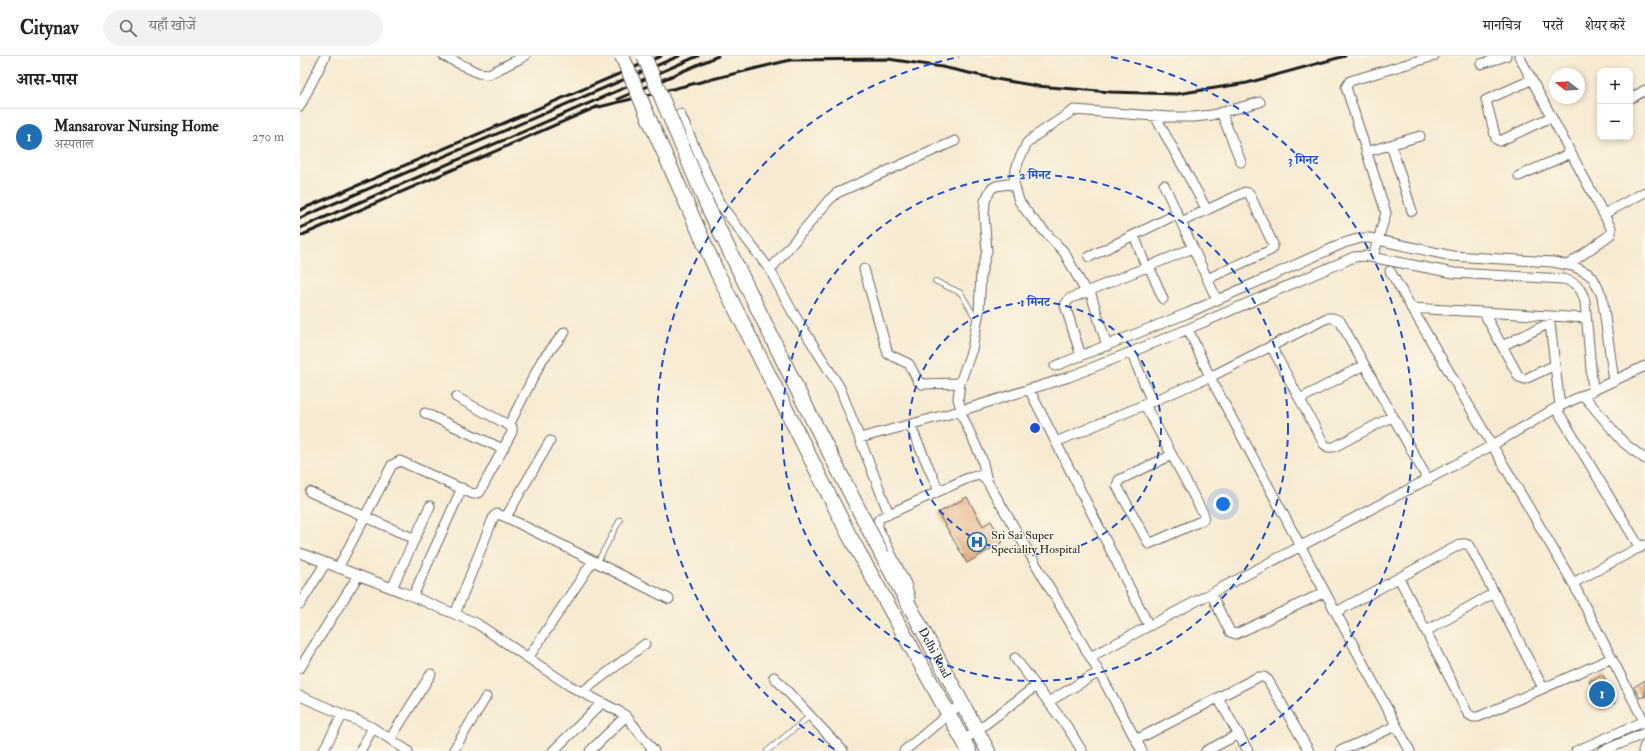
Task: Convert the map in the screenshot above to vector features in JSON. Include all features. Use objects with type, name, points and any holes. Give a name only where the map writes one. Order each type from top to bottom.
[{"type":"main road","points":[[622,56],[717,272],[861,558],[966,746]]},
{"type":"main road","name":"Delhi Road","points":[[644,56],[707,205],[801,397],[882,555],[988,751]]},
{"type":"street","points":[[300,106],[325,56]]},
{"type":"street","points":[[444,56],[478,73],[489,74],[525,56]]},
{"type":"street","points":[[1374,255],[1386,214],[1346,87],[1350,81],[1434,56]]},
{"type":"street","points":[[1481,64],[1506,56]]},
{"type":"street","points":[[1519,56],[1570,153],[1612,228],[1611,234],[1568,265]]},
{"type":"street","points":[[1531,80],[1486,100],[1496,139],[1500,141],[1551,117]]},
{"type":"street","points":[[1633,97],[1645,90]]},
{"type":"street","points":[[1107,346],[1088,291],[1064,252],[1024,209],[1019,201],[1014,184],[1019,160],[1028,143],[1035,136],[1068,112],[1080,109],[1156,116],[1194,117],[1260,102]]},
{"type":"street","points":[[1221,112],[1242,162]]},
{"type":"street","points":[[680,114],[720,204],[770,270],[792,311],[840,388],[889,514]]},
{"type":"street","points":[[1156,116],[1207,210]]},
{"type":"street","points":[[1366,152],[1420,136]]},
{"type":"street","points":[[770,270],[829,200],[837,193],[955,140]]},
{"type":"street","points":[[1391,145],[1412,211]]},
{"type":"street","points":[[1519,176],[1570,153]]},
{"type":"street","points":[[1014,184],[996,186],[991,189],[985,201],[984,215],[988,245],[981,273],[978,321],[972,349],[960,383],[960,407],[982,459],[987,481],[1099,672],[1142,751]]},
{"type":"street","points":[[1164,185],[1217,300]]},
{"type":"street","points":[[1089,257],[1134,235],[1179,218],[1207,210],[1248,192],[1273,244],[1271,250],[1207,279]]},
{"type":"street","points":[[1604,214],[1645,192]]},
{"type":"street","points":[[1134,235],[1162,299]]},
{"type":"street","points":[[1055,366],[1107,346],[1180,326],[1217,300],[1354,240],[1362,238],[1452,256],[1553,262],[1568,265],[1587,273],[1593,278],[1602,296],[1610,383]]},
{"type":"street","points":[[1081,356],[1065,305],[1069,299],[1193,248]]},
{"type":"street","points":[[860,438],[910,425],[960,407],[1029,389],[1069,376],[1131,352],[1180,326],[1354,256],[1374,255],[1450,272],[1569,281],[1575,284],[1583,293],[1595,390]]},
{"type":"street","points":[[864,269],[888,354],[909,364],[918,381],[922,384],[960,383]]},
{"type":"street","points":[[1390,271],[1573,583],[1645,722],[1576,751]]},
{"type":"street","points":[[1412,308],[1484,312],[1550,320],[1586,318]]},
{"type":"street","points":[[1484,312],[1521,379],[1555,365]]},
{"type":"street","points":[[1056,442],[1210,377],[1327,318],[1333,318],[1340,321],[1428,480]]},
{"type":"street","points":[[1502,346],[1550,320]]},
{"type":"street","points":[[1550,320],[1558,407],[1643,548],[1573,583]]},
{"type":"street","points":[[1180,326],[1210,377],[1410,751]]},
{"type":"street","points":[[509,425],[542,360],[565,332]]},
{"type":"street","points":[[1271,346],[1324,444],[1328,447],[1334,447],[1393,416]]},
{"type":"street","points":[[1131,352],[1149,403],[1172,455],[1204,518],[1203,520],[1149,544],[1117,486],[1117,482],[1172,455]]},
{"type":"street","points":[[1300,399],[1364,365]]},
{"type":"street","points":[[1090,657],[1492,446],[1558,407],[1645,366]]},
{"type":"street","points":[[1029,389],[1149,626]]},
{"type":"street","points":[[1583,395],[1624,443],[1645,459]]},
{"type":"street","points":[[338,568],[392,465],[395,462],[400,461],[473,494],[480,492],[512,432],[512,427],[456,397]]},
{"type":"street","points":[[425,413],[503,449]]},
{"type":"street","points":[[910,425],[940,491]]},
{"type":"street","points":[[506,517],[550,441]]},
{"type":"street","points":[[898,624],[914,615],[906,584],[878,528],[878,521],[880,518],[968,478],[980,475],[987,481]]},
{"type":"street","points":[[413,596],[462,488]]},
{"type":"street","points":[[310,492],[414,539]]},
{"type":"street","points":[[392,588],[430,506]]},
{"type":"street","points":[[455,614],[494,516],[497,514],[506,517],[669,600]]},
{"type":"street","points":[[1336,612],[1461,544],[1466,544],[1470,546],[1544,688]]},
{"type":"street","points":[[300,554],[413,596],[476,623],[582,692],[626,716],[654,751]]},
{"type":"street","points":[[528,658],[595,562]]},
{"type":"street","points":[[300,604],[325,564]]},
{"type":"street","points":[[300,668],[358,576]]},
{"type":"street","points":[[1399,578],[1468,714],[1473,717],[1478,717],[1612,658]]},
{"type":"street","points":[[1211,594],[1230,632],[1236,634],[1325,592]]},
{"type":"street","points":[[1426,631],[1494,593]]},
{"type":"street","points":[[582,692],[645,644]]},
{"type":"street","points":[[1015,658],[1068,728],[1082,751]]},
{"type":"street","points":[[1048,702],[1099,672]]},
{"type":"street","points":[[390,739],[431,674]]},
{"type":"street","points":[[774,677],[843,751]]},
{"type":"street","points":[[1136,740],[1258,677],[1264,677],[1268,680],[1309,751]]},
{"type":"street","points":[[966,746],[977,731],[1036,686]]},
{"type":"street","points":[[300,706],[302,697],[343,714],[373,728],[403,750]]},
{"type":"street","points":[[453,751],[486,697]]},
{"type":"street","points":[[1218,698],[1248,751]]},
{"type":"street","points":[[553,751],[602,702]]},
{"type":"street","points":[[904,751],[962,703]]},
{"type":"street","points":[[323,751],[343,714]]},
{"type":"street","points":[[590,751],[626,716]]},
{"type":"street","points":[[1340,751],[1396,726]]},
{"type":"street","points":[[360,751],[373,728]]},
{"type":"street","points":[[1603,751],[1645,733]]},
{"type":"street","points":[[1206,751],[1239,734]]},
{"type":"street","points":[[1643,751],[1645,745]]},
{"type":"lane","points":[[935,281],[961,293],[978,321]]},
{"type":"lane","points":[[595,562],[620,520]]},
{"type":"lane","points":[[767,751],[810,716]]},
{"type":"building","points":[[967,497],[983,526],[991,521],[1003,542],[967,563],[938,513]]},
{"type":"building","points":[[1603,675],[1615,703],[1602,709],[1589,681]]},
{"type":"building","points":[[1645,680],[1645,696],[1640,698],[1634,687]]},
{"type":"railway","points":[[300,210],[661,56]]},
{"type":"railway","points":[[300,218],[679,56]]},
{"type":"railway","points":[[300,228],[698,56]]},
{"type":"railway","points":[[618,99],[718,56]]},
{"type":"railway","points":[[595,108],[790,60],[888,59],[942,67],[1037,86],[1111,92],[1177,94],[1247,83],[1345,56]]},
{"type":"railway","points":[[300,236],[599,106]]},
{"type":"place","name":"Sri Sai Super Speciality Hospital","points":[[977,542]]},
{"type":"place","name":"Mansarovar Nursing Home","points":[[1602,694]]}]
